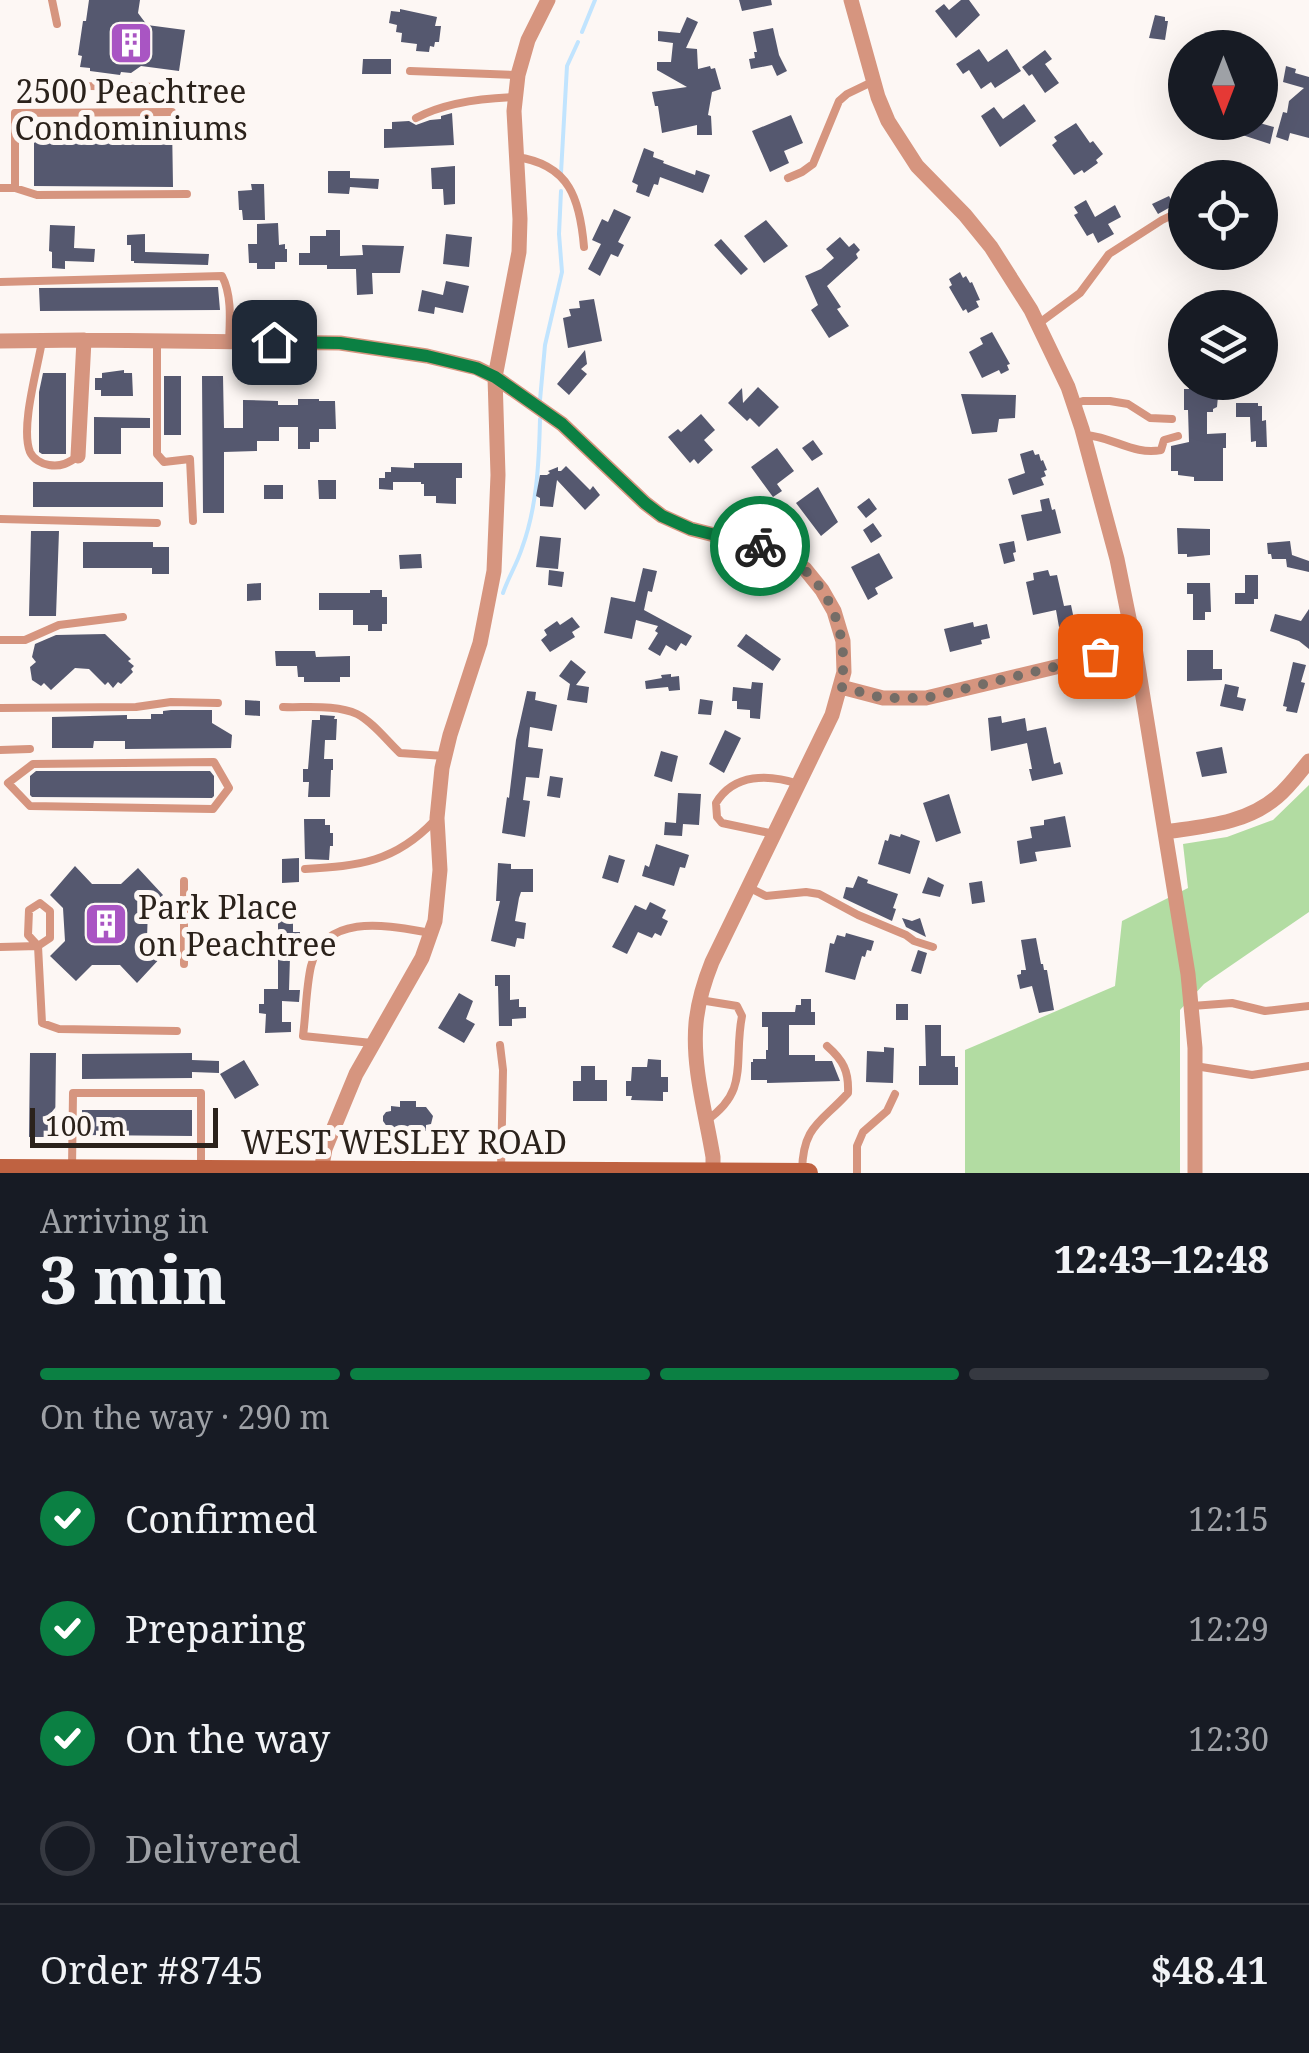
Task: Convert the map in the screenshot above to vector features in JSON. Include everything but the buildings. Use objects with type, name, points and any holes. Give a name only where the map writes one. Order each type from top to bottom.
[{"type":"street","points":[[322,1171],[325,1149],[356,1074],[422,958],[438,906],[437,818],[445,756],[480,642],[493,575],[498,475],[495,377],[519,252],[514,110],[518,75],[528,40],[548,0]]},
{"type":"street","points":[[851,0],[874,81],[898,140],[991,248],[1038,324],[1084,435],[1117,559],[1135,648],[1192,1006],[1195,1173]]},
{"type":"street","points":[[78,456],[84,340]]},
{"type":"street","points":[[0,342],[340,343],[476,368],[562,424],[662,516],[691,529],[774,550],[805,569],[822,590],[840,626],[845,656],[841,687],[832,715],[712,962],[700,1000],[696,1052],[713,1172]]},
{"type":"street","points":[[841,687],[883,698],[926,698],[1135,648]]},
{"type":"street","points":[[1165,832],[1223,823],[1261,809],[1281,794],[1309,762]]},
{"type":"street","name":"WEST WESLEY ROAD","points":[[0,1169],[805,1173]]},
{"type":"lane","points":[[52,0],[58,24]]},
{"type":"lane","points":[[410,71],[518,75]]},
{"type":"lane","points":[[788,178],[813,164],[839,101],[874,81]]},
{"type":"lane","points":[[58,82],[165,87]]},
{"type":"lane","points":[[416,118],[432,110],[483,98],[516,97]]},
{"type":"lane","points":[[15,188],[15,113],[172,112]]},
{"type":"lane","points":[[516,157],[548,167],[568,186],[581,214],[584,247]]},
{"type":"lane","points":[[0,188],[37,194],[187,194]]},
{"type":"lane","points":[[1038,324],[1080,292],[1109,254],[1168,217]]},
{"type":"lane","points":[[0,282],[222,276],[229,305],[229,342]]},
{"type":"lane","points":[[42,340],[28,430],[30,452],[37,461],[50,466],[67,464],[78,456]]},
{"type":"lane","points":[[157,341],[157,454],[164,462],[190,459],[193,521]]},
{"type":"lane","points":[[1073,404],[1083,400],[1110,401],[1128,404],[1150,418],[1172,419]]},
{"type":"lane","points":[[1084,435],[1154,452],[1161,450],[1164,440],[1178,436]]},
{"type":"lane","points":[[0,519],[157,523]]},
{"type":"lane","points":[[0,640],[25,640],[59,624],[123,617]]},
{"type":"lane","points":[[0,708],[218,703]]},
{"type":"lane","points":[[282,707],[355,712],[400,753],[445,756]]},
{"type":"lane","points":[[0,750],[30,749]]},
{"type":"lane","points":[[214,762],[229,788],[213,809],[30,806],[4,783],[32,764],[214,762]]},
{"type":"lane","points":[[774,834],[722,824],[716,803],[728,788],[746,780],[778,777],[799,784]]},
{"type":"lane","points":[[305,869],[356,865],[385,857],[437,818]]},
{"type":"lane","points":[[184,882],[184,964]]},
{"type":"lane","points":[[748,887],[766,896],[818,894],[934,947]]},
{"type":"lane","points":[[0,946],[38,946],[50,938],[50,912],[40,903],[29,910],[28,935],[38,946],[42,1023],[58,1029],[178,1031]]},
{"type":"lane","points":[[372,1043],[304,1036],[311,964],[324,939],[336,930],[381,924],[432,933]]},
{"type":"lane","points":[[700,1000],[737,1006],[742,1016],[734,1094],[724,1109],[707,1120]]},
{"type":"lane","points":[[1192,1006],[1232,1003],[1264,1011],[1309,1006]]},
{"type":"lane","points":[[500,1045],[501,1171]]},
{"type":"lane","points":[[805,1173],[802,1150],[806,1138],[848,1093],[847,1069],[827,1046]]},
{"type":"lane","points":[[1195,1066],[1252,1075],[1309,1066]]},
{"type":"lane","points":[[72,1168],[73,1092],[201,1093],[201,1169]]},
{"type":"lane","points":[[857,1173],[863,1132],[888,1111],[896,1094]]},
{"type":"green space","points":[[1309,785],[1309,912],[1204,984],[1180,1010],[1180,1173],[965,1173],[965,1050],[1115,986],[1122,921],[1188,888],[1183,844],[1227,837],[1273,820]]},
{"type":"waterway","points":[[582,32],[595,0]]},
{"type":"waterway","points":[[561,173],[567,66],[578,42]]},
{"type":"waterway","points":[[540,400],[545,345],[562,272],[561,191]]},
{"type":"waterway","points":[[503,593],[531,517],[540,419]]},
{"type":"way so far","points":[[760,546],[805,569],[822,590],[843,641],[841,687],[883,698],[926,698],[1100,656]]},
{"type":"place","name":"2500 Peachtree Condominiums","points":[[131,43]]},
{"type":"place","name":"Park Place on Peachtree","points":[[106,924]]},
{"type":"route","points":[[274,342],[340,343],[476,368],[562,424],[662,516],[691,529],[760,546]]}]
